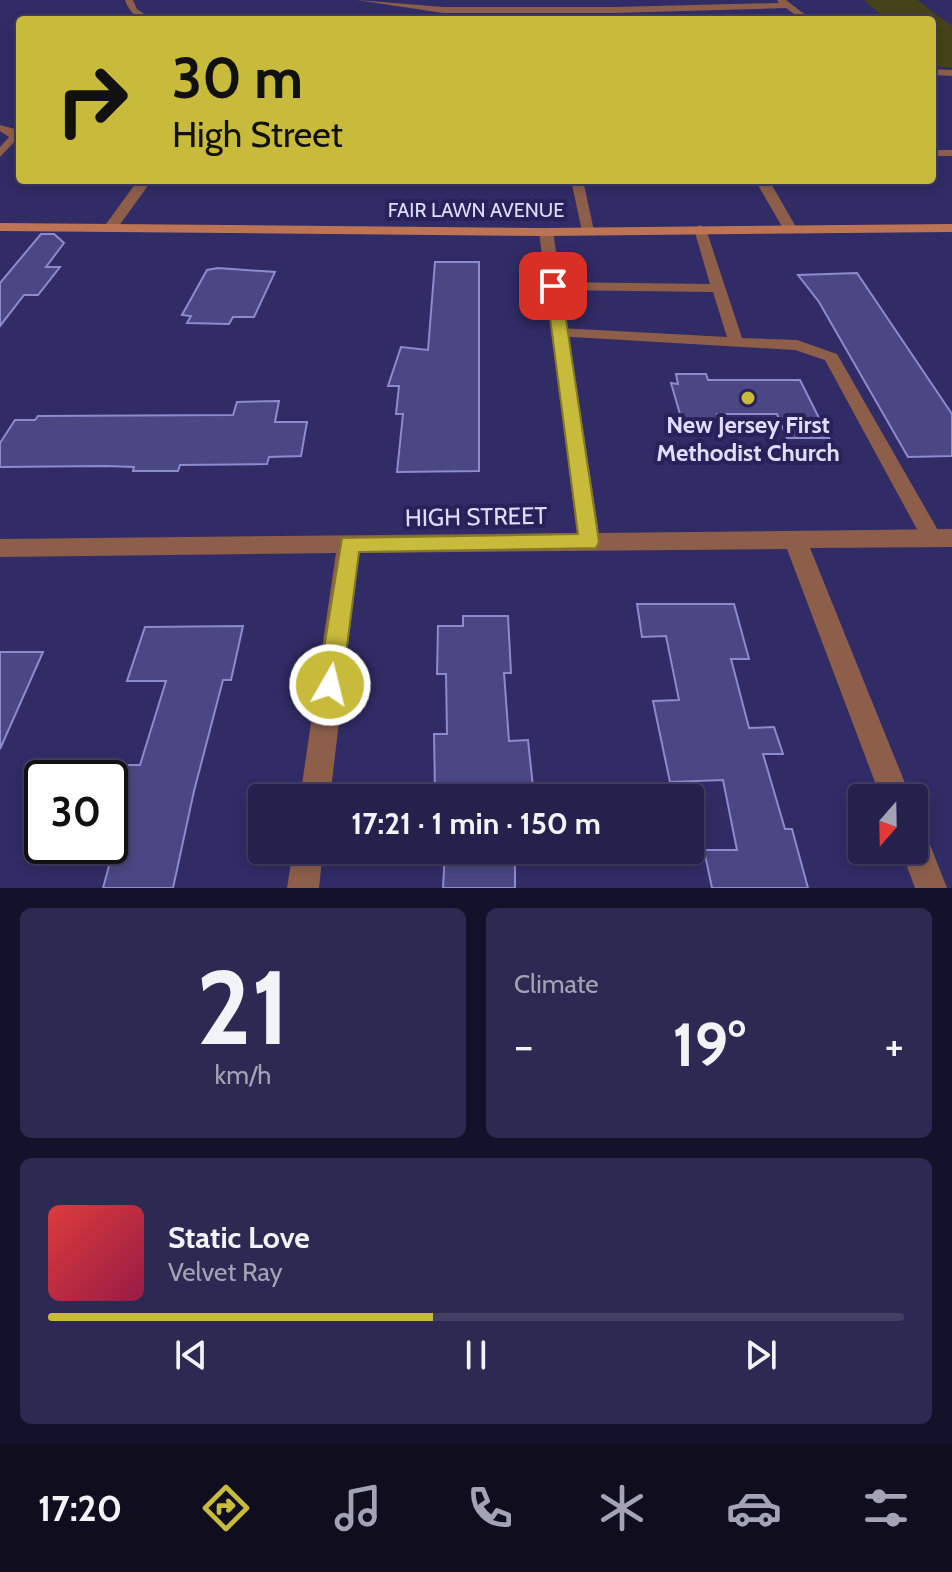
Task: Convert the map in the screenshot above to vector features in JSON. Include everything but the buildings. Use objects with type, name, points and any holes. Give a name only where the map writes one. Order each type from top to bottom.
[{"type":"main road","name":"FAIR LAWN AVENUE","points":[[0,227],[546,232],[789,227],[952,228]]},
{"type":"street","points":[[129,0],[133,10],[143,16]]},
{"type":"street","points":[[361,0],[397,7],[443,10],[615,10],[784,2],[803,16]]},
{"type":"street","points":[[111,227],[142,184]]},
{"type":"street","points":[[764,184],[789,227]]},
{"type":"street","points":[[546,232],[589,542]]},
{"type":"street","name":"HIGH STREET","points":[[0,548],[942,538]]},
{"type":"street","points":[[795,540],[891,784]]},
{"type":"street","points":[[317,784],[349,544]]},
{"type":"street","points":[[303,888],[306,864]]},
{"type":"street","points":[[922,864],[931,888]]},
{"type":"lane","points":[[0,128],[11,131],[15,137],[0,154]]},
{"type":"lane","points":[[578,184],[588,231]]},
{"type":"lane","points":[[700,229],[736,342]]},
{"type":"lane","points":[[553,286],[719,288]]},
{"type":"lane","points":[[560,333],[797,345],[831,357],[942,538]]},
{"type":"shaded area","points":[[864,0],[917,0],[952,26],[952,67],[940,67],[936,63],[936,16],[882,16]]},
{"type":"place","name":"New Jersey First Methodist Church","points":[[748,398]]},
{"type":"route","points":[[330,685],[349,544],[589,542],[553,286]]}]
